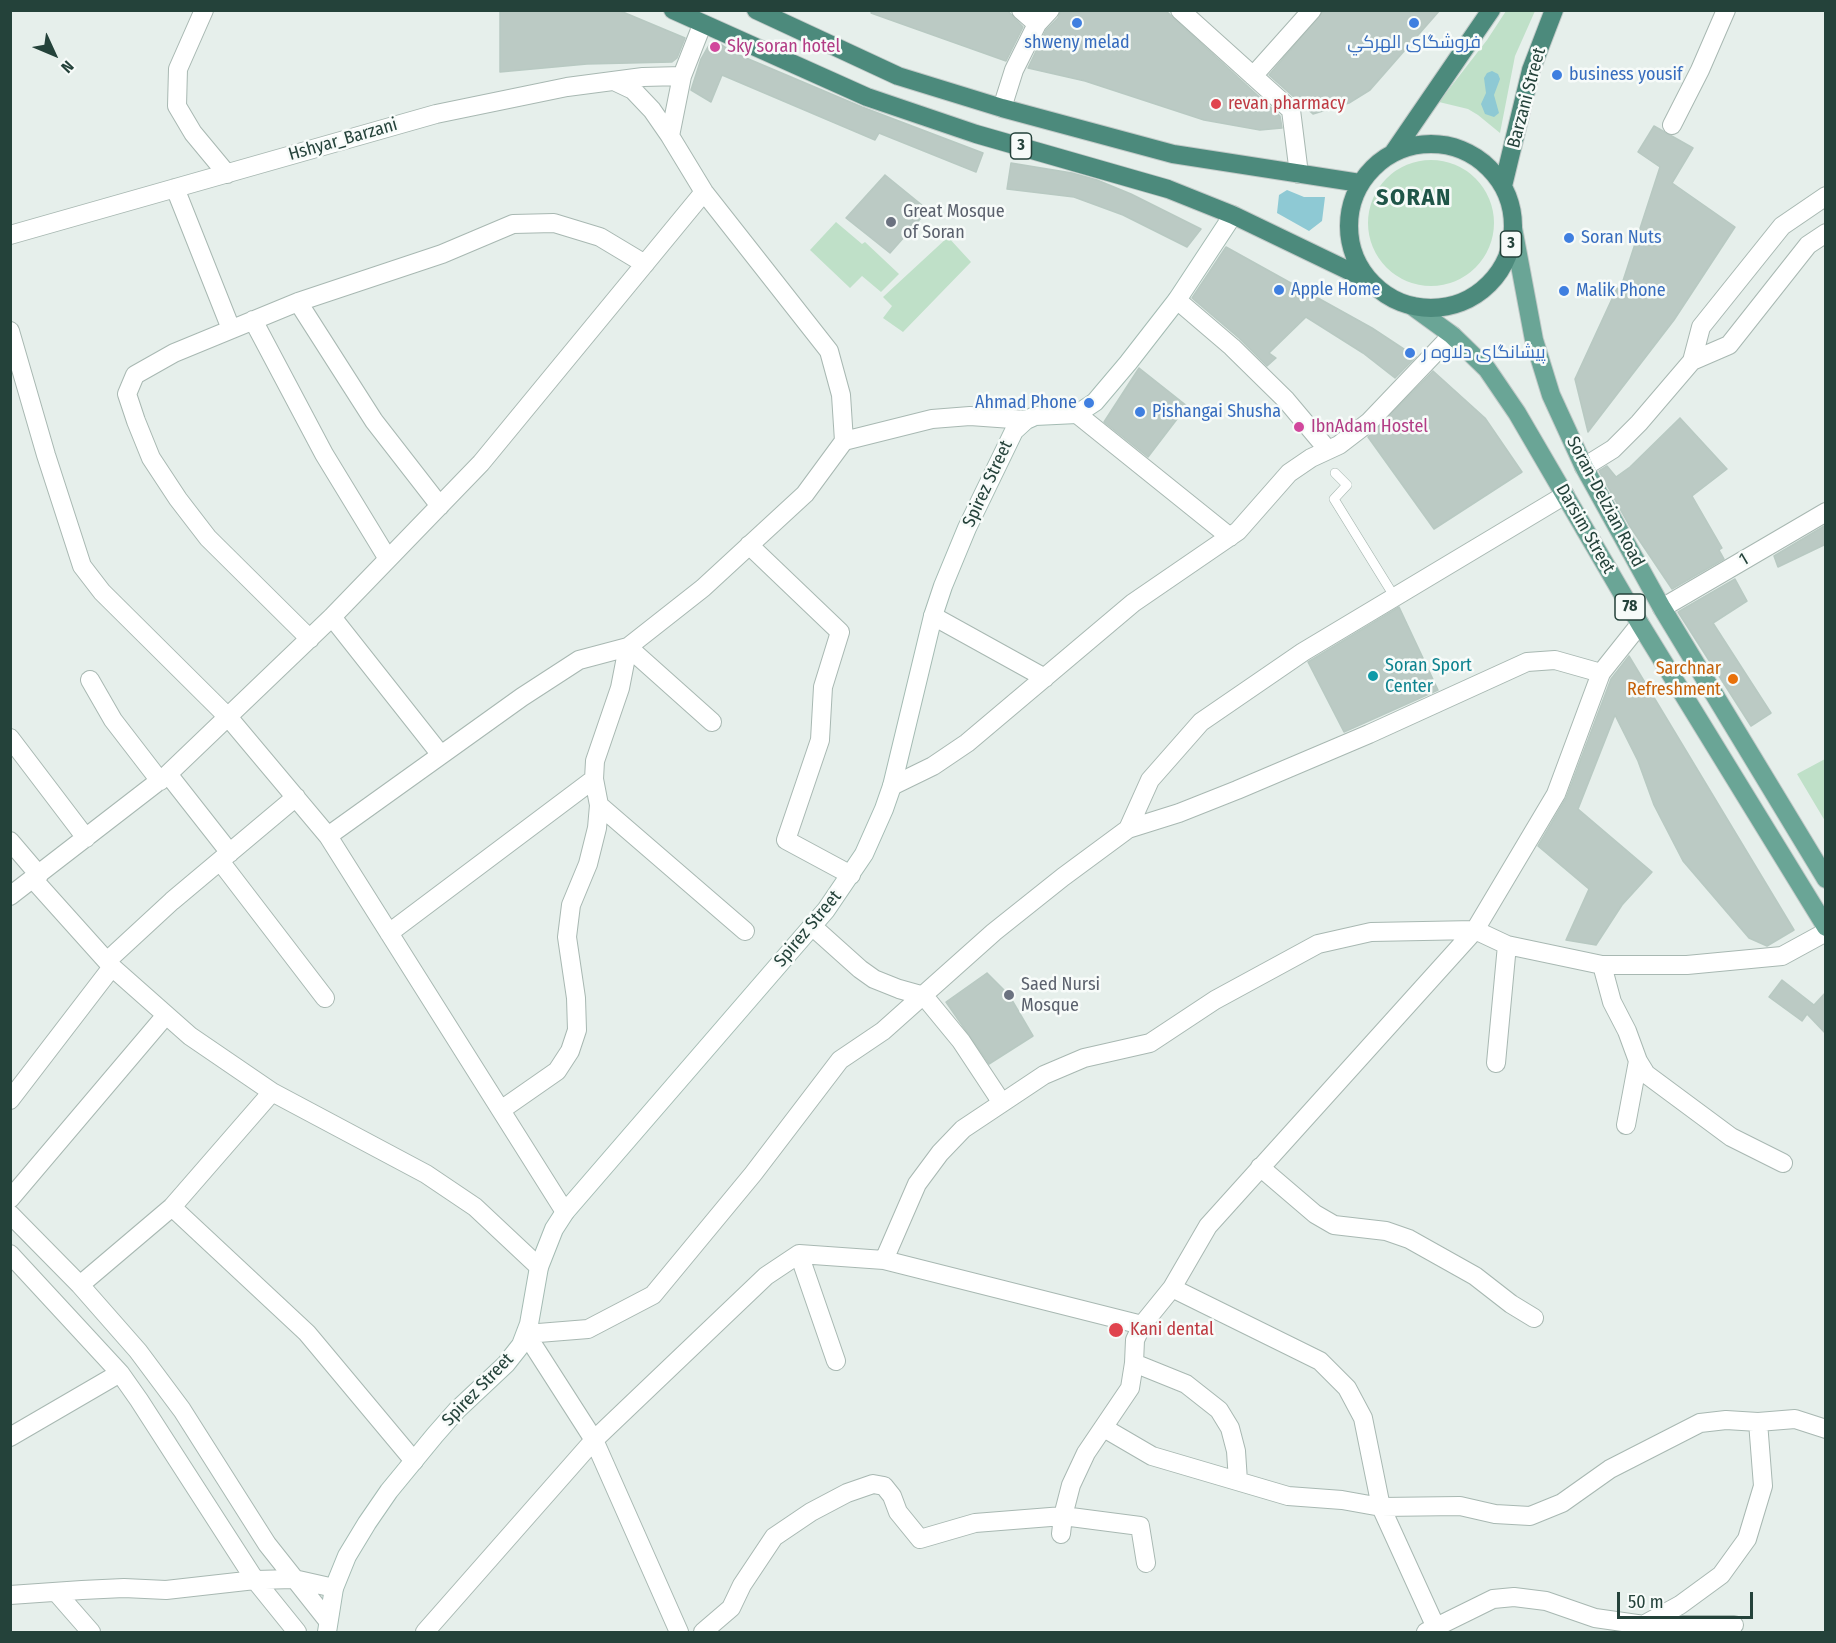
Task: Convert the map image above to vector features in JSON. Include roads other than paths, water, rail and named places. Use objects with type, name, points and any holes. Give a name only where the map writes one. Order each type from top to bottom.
[{"type":"highway","name":"3","points":[[673,10],[702,25],[867,97],[976,134],[1168,189],[1233,214],[1368,280],[1388,297],[1412,306],[1430,308],[1460,303],[1481,291],[1505,263],[1512,240],[1511,207],[1503,186],[1487,165],[1477,157],[1453,146],[1426,143],[1413,145],[1393,153],[1373,167],[1360,183],[1350,207],[1348,233],[1355,258],[1368,280]]},
{"type":"highway","name":"3","points":[[756,10],[898,76],[1002,108],[1173,154],[1360,183]]},
{"type":"highway","name":"3","points":[[1393,153],[1491,10]]},
{"type":"highway","name":"Barzani Street","points":[[1503,186],[1531,70],[1554,10]]},
{"type":"main road","name":"Soran-Delzian Road","points":[[1513,228],[1523,269],[1524,293],[1534,340],[1551,396],[1584,467],[1662,608],[1820,858],[1826,879]]},
{"type":"main road","name":"Darsim Street","points":[[1412,306],[1452,335],[1487,369],[1517,413],[1640,624],[1826,927]]},
{"type":"street","points":[[204,10],[178,69],[177,106],[193,133],[227,174]]},
{"type":"street","points":[[1021,10],[1037,24]]},
{"type":"street","points":[[1002,108],[1014,70],[1037,24],[1050,10]]},
{"type":"street","points":[[1253,76],[1312,10]]},
{"type":"street","points":[[1672,125],[1700,70],[1726,10]]},
{"type":"street","points":[[1182,11],[1291,110],[1299,174]]},
{"type":"street","points":[[670,136],[682,76],[702,25]]},
{"type":"street","name":"Hshyar_Barzani","points":[[10,235],[436,114],[567,87],[682,76]]},
{"type":"street","points":[[614,81],[633,90],[652,110],[704,192],[829,351],[841,395],[844,441]]},
{"type":"street","points":[[175,188],[231,329]]},
{"type":"street","points":[[10,897],[164,778],[230,718],[332,617],[481,463],[704,192]]},
{"type":"street","points":[[1584,467],[1614,449],[1692,361],[1701,327],[1782,226],[1826,196]]},
{"type":"street","points":[[328,836],[522,697],[579,660],[628,647],[703,588],[805,494],[844,441],[932,418],[970,416],[1026,420],[1045,414],[1055,416],[1077,414],[1095,402],[1177,300],[1233,214]]},
{"type":"street","points":[[310,639],[208,537],[178,499],[151,458],[127,393],[135,375],[174,353],[298,302],[442,254],[513,224],[554,223],[600,237],[645,264]]},
{"type":"street","points":[[1692,361],[1729,345],[1808,245],[1826,232]]},
{"type":"street","points":[[1177,300],[1232,347],[1286,400],[1328,450]]},
{"type":"street","points":[[298,302],[374,421],[440,506]]},
{"type":"street","points":[[253,320],[324,454],[388,559]]},
{"type":"street","points":[[10,332],[82,566],[102,592],[230,718],[328,836],[565,1212]]},
{"type":"street","points":[[892,786],[933,766],[967,743],[1132,603],[1238,531],[1288,473],[1311,458],[1339,445],[1369,422],[1452,335]]},
{"type":"street","points":[[1077,414],[1230,537]]},
{"type":"street","name":"Spirez Street","points":[[327,1627],[334,1588],[346,1556],[367,1523],[414,1461],[457,1410],[514,1354],[526,1334],[532,1313],[539,1267],[554,1229],[565,1212],[826,910],[851,875],[875,832],[892,786],[933,616],[955,557],[1014,431],[1026,420]]},
{"type":"street","points":[[1128,830],[1150,780],[1201,722],[1276,669],[1565,495]]},
{"type":"street","name":"1","points":[[1662,608],[1826,512]]},
{"type":"street","points":[[749,545],[840,632],[823,687],[820,740],[786,840],[851,875]]},
{"type":"street","points":[[933,616],[1045,678]]},
{"type":"street","points":[[332,617],[441,755]]},
{"type":"street","points":[[1061,1534],[1063,1515],[1071,1485],[1086,1454],[1130,1388],[1135,1340],[1142,1325],[1172,1288],[1208,1226],[1476,930],[1556,794],[1601,673],[1640,624]]},
{"type":"street","points":[[628,647],[712,722]]},
{"type":"street","points":[[501,1110],[557,1071],[570,1051],[577,1030],[576,998],[567,937],[571,905],[588,864],[597,828],[599,805],[594,779],[595,762],[620,688],[628,647]]},
{"type":"street","points":[[679,1632],[594,1440],[526,1334],[588,1329],[653,1295],[753,1174],[840,1060],[883,1031],[994,932],[1063,877],[1128,830],[1237,790],[1369,734],[1527,662],[1555,660],[1601,673]]},
{"type":"street","points":[[90,680],[113,720],[164,778],[225,857],[326,998]]},
{"type":"street","points":[[10,738],[87,838]]},
{"type":"street","points":[[389,933],[594,779]]},
{"type":"street","points":[[10,1100],[109,964],[225,857],[296,797]]},
{"type":"street","points":[[599,805],[745,931]]},
{"type":"street","points":[[10,841],[36,877],[109,964],[190,1036],[272,1092],[426,1174],[475,1207],[539,1267]]},
{"type":"street","points":[[812,926],[874,979],[924,996],[961,1041],[1002,1103]]},
{"type":"street","points":[[884,1260],[917,1184],[940,1153],[963,1129],[1044,1075],[1084,1058],[1150,1043],[1215,1000],[1318,944],[1371,932],[1476,930],[1507,945],[1602,965],[1687,965],[1782,956],[1826,932]]},
{"type":"street","points":[[1496,1063],[1507,945]]},
{"type":"street","points":[[1602,965],[1612,1002],[1628,1031],[1638,1061],[1646,1074],[1731,1137],[1783,1163]]},
{"type":"street","points":[[10,1199],[166,1015]]},
{"type":"street","points":[[1626,1125],[1638,1061]]},
{"type":"street","points":[[80,1285],[172,1207],[272,1092]]},
{"type":"street","points":[[1260,1167],[1315,1214],[1334,1225],[1386,1232],[1409,1239],[1474,1276],[1534,1318]]},
{"type":"street","points":[[172,1207],[307,1333],[414,1461]]},
{"type":"street","points":[[10,1214],[80,1285],[161,1380],[258,1529],[327,1627]]},
{"type":"street","points":[[10,1254],[18,1274],[120,1373],[140,1400],[255,1580],[297,1632]]},
{"type":"street","points":[[799,1254],[836,1361]]},
{"type":"street","points":[[425,1632],[594,1440],[766,1276],[799,1254],[884,1260],[1142,1325]]},
{"type":"street","points":[[1172,1288],[1320,1361],[1347,1388],[1363,1418],[1382,1507],[1433,1631],[1493,1599],[1514,1597],[1546,1601],[1595,1618],[1644,1625],[1734,1625]]},
{"type":"street","points":[[1134,1363],[1186,1384],[1219,1410],[1230,1428],[1236,1451],[1238,1481]]},
{"type":"street","points":[[10,1437],[120,1373]]},
{"type":"street","points":[[1104,1428],[1152,1456],[1288,1496],[1342,1500],[1382,1507],[1460,1506],[1496,1514],[1530,1516],[1562,1503],[1610,1469],[1700,1423],[1726,1420],[1758,1422],[1795,1419],[1826,1429]]},
{"type":"street","points":[[1644,1625],[1680,1605],[1721,1575],[1747,1539],[1763,1486],[1758,1422]]},
{"type":"street","points":[[703,1632],[731,1608],[742,1585],[774,1537],[811,1512],[847,1493],[873,1484],[884,1486],[892,1496],[898,1512],[920,1539],[975,1523],[1063,1515],[1140,1526],[1146,1563]]},
{"type":"street","points":[[10,1595],[124,1588],[166,1590],[255,1580],[294,1579],[334,1588]]},
{"type":"street","points":[[56,1592],[91,1632]]},
{"type":"lane","points":[[1335,473],[1347,485],[1334,499],[1394,596]]},
{"type":"water","points":[[1492,71],[1498,74],[1500,79],[1494,95],[1499,113],[1494,117],[1485,114],[1481,104],[1486,93],[1484,78]]},
{"type":"water","points":[[1287,190],[1304,197],[1325,197],[1322,221],[1309,231],[1277,213],[1279,195]]},
{"type":"place","name":"shweny melad","points":[[1077,23]]},
{"type":"place","name":"فروشگای الهركي","points":[[1414,23]]},
{"type":"place","name":"Sky soran hotel","points":[[715,47]]},
{"type":"place","name":"business yousif","points":[[1557,75]]},
{"type":"place","name":"revan pharmacy","points":[[1216,104]]},
{"type":"place","name":"Great Mosque of Soran","points":[[891,222]]},
{"type":"place","name":"Soran Nuts","points":[[1569,238]]},
{"type":"place","name":"Apple Home","points":[[1279,290]]},
{"type":"place","name":"Malik Phone","points":[[1564,291]]},
{"type":"place","name":"پیشانگای دلاوه ر","points":[[1410,353]]},
{"type":"place","name":"Ahmad Phone","points":[[1089,403]]},
{"type":"place","name":"Pishangai Shusha","points":[[1140,412]]},
{"type":"place","name":"IbnAdam Hostel","points":[[1299,427]]},
{"type":"place","name":"Soran Sport Center","points":[[1373,676]]},
{"type":"place","name":"Sarchnar Refreshment","points":[[1733,679]]},
{"type":"place","name":"Saed Nursi Mosque","points":[[1009,995]]},
{"type":"place","name":"Kani dental","points":[[1116,1330]]},
{"type":"district","name":"SORAN","points":[[1414,198]]}]
